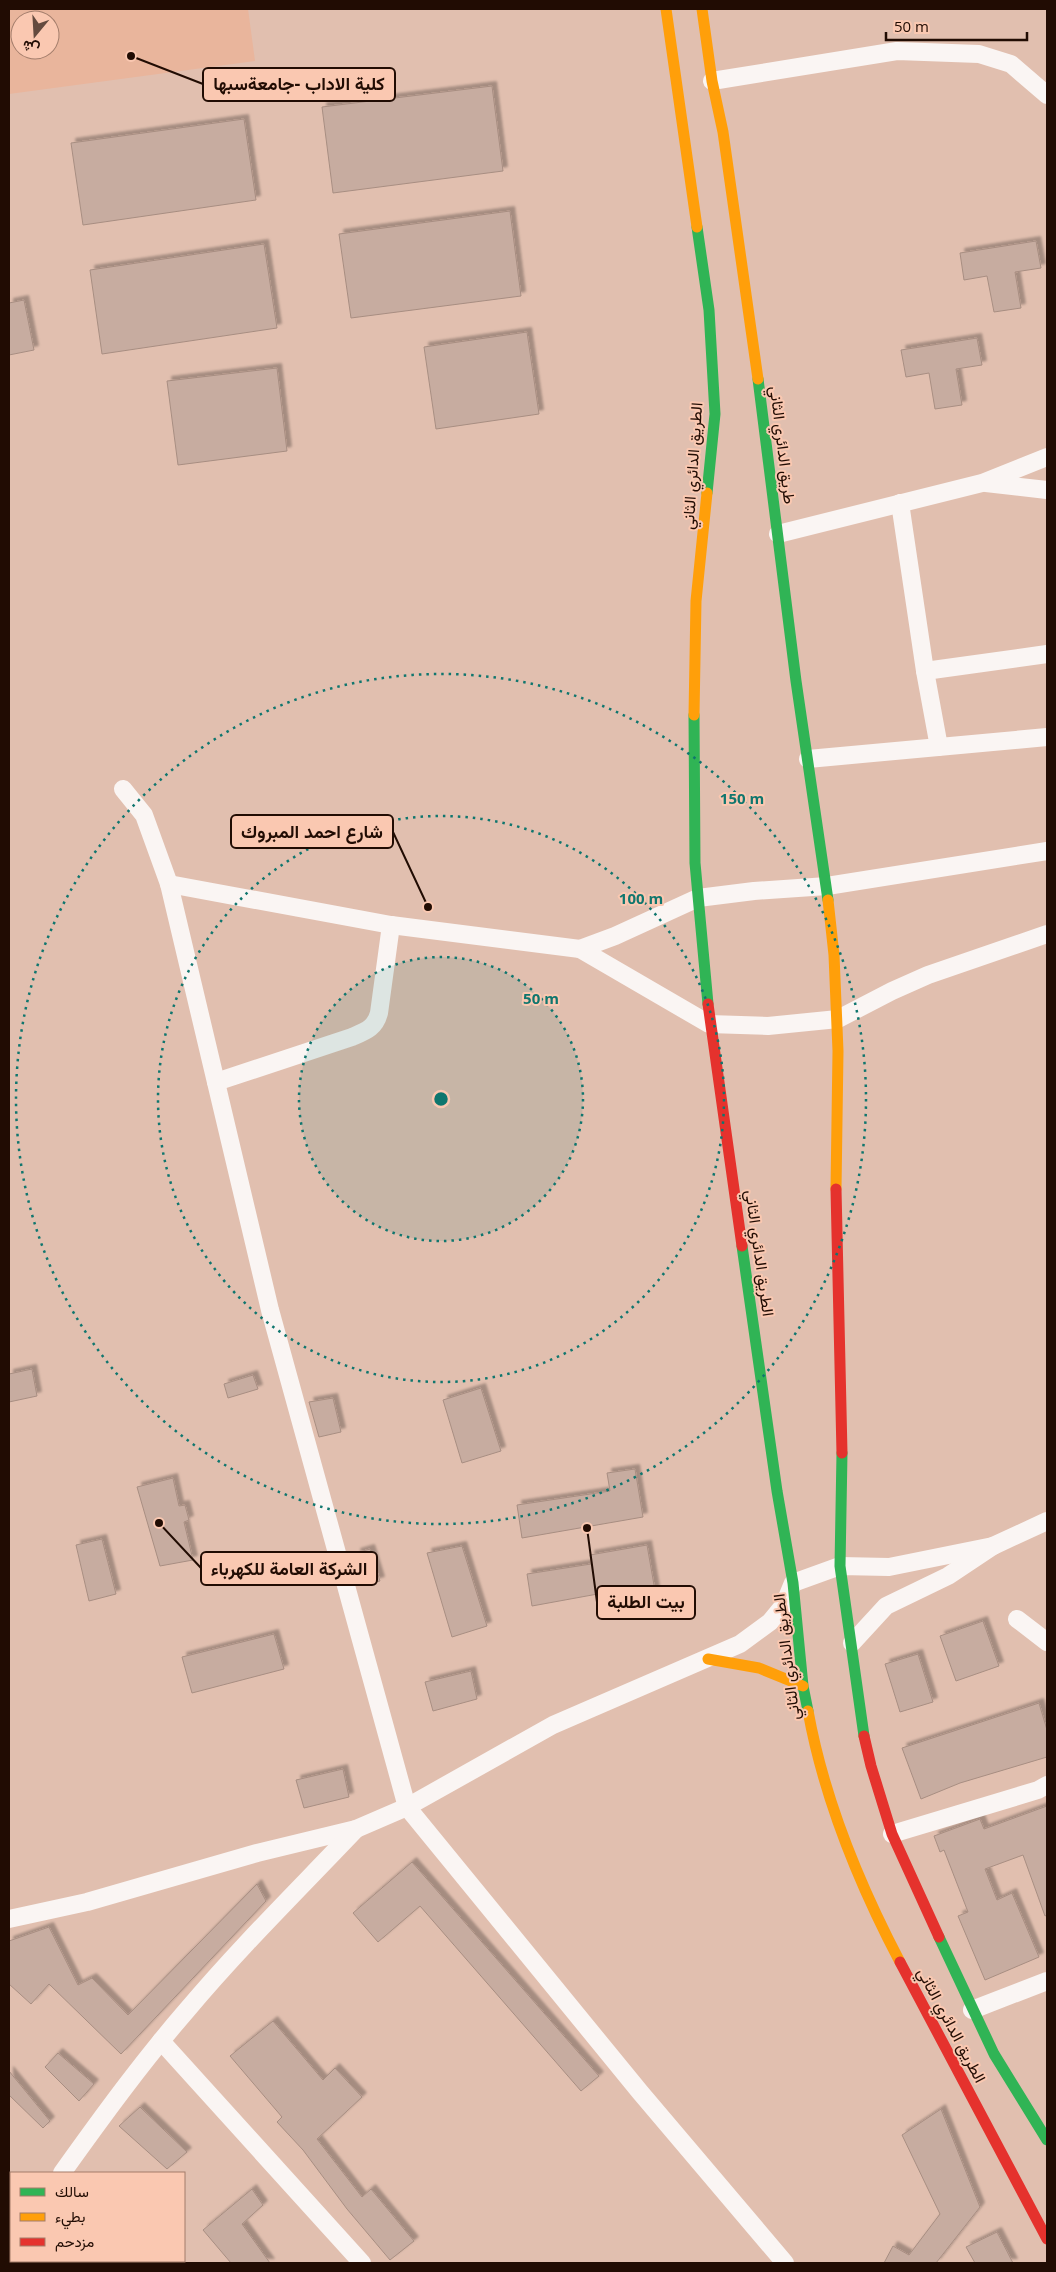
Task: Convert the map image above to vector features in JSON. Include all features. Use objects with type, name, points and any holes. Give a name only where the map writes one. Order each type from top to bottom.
[{"type":"main road","name":"الطريق الدائري الثاني","points":[[666,9],[709,310],[715,414],[696,602],[695,863],[709,1024],[734,1182],[777,1491],[793,1583],[803,1686],[812,1735],[830,1802],[878,1920],[1047,2239]]},
{"type":"main road","name":"طريق الدائري الثاني","points":[[702,9],[712,81],[723,132],[766,433],[796,681],[827,886],[838,1019]]},
{"type":"main road","name":"الطريق الدائري الثاني","points":[[838,1019],[835,1163],[842,1456],[840,1566],[862,1724],[871,1766],[892,1834],[994,2054],[1047,2140]]},
{"type":"main road","points":[[708,1659],[759,1668],[803,1686]]},
{"type":"street","points":[[712,81],[897,51],[979,54],[1011,64],[1047,96]]},
{"type":"street","points":[[778,534],[982,483],[1047,457]]},
{"type":"street","points":[[982,483],[1047,490]]},
{"type":"street","points":[[900,504],[925,671],[939,747]]},
{"type":"street","points":[[925,671],[1047,654]]},
{"type":"street","points":[[808,759],[1047,737]]},
{"type":"street","points":[[123,789],[144,815],[169,884],[270,1310],[407,1807],[640,2092],[785,2263]]},
{"type":"street","points":[[580,949],[615,936],[698,898],[754,891],[827,886],[1047,851]]},
{"type":"street","points":[[169,884],[391,925],[580,949],[709,1024],[768,1026],[838,1019],[892,990],[928,975],[1047,934]]},
{"type":"street","points":[[216,1082],[352,1037],[376,1023],[391,925]]},
{"type":"street","points":[[852,1643],[886,1606],[948,1576],[993,1546],[1047,1522]]},
{"type":"street","points":[[9,1919],[87,1902],[257,1853],[356,1829],[407,1807],[553,1725],[740,1644],[757,1634],[770,1622],[784,1605],[793,1583],[840,1566],[889,1567],[993,1546]]},
{"type":"street","points":[[1017,1619],[1047,1642]]},
{"type":"street","points":[[892,1834],[1047,1785]]},
{"type":"street","points":[[63,2172],[103,2115],[161,2041],[242,1948],[356,1829]]},
{"type":"street","points":[[972,2010],[1047,1981]]},
{"type":"street","points":[[161,2041],[362,2263]]},
{"type":"shaded area","points":[[9,9],[248,9],[255,61],[9,94]]},
{"type":"building","points":[[492,86],[503,171],[333,193],[322,107]]},
{"type":"building","points":[[244,119],[256,200],[83,225],[71,143]]},
{"type":"building","points":[[510,211],[521,296],[351,318],[339,234]]},
{"type":"building","points":[[1036,241],[1041,268],[1015,272],[1021,308],[994,312],[987,276],[964,280],[960,253]]},
{"type":"building","points":[[264,244],[277,328],[102,354],[90,270]]},
{"type":"building","points":[[24,300],[34,350],[9,355],[9,303]]},
{"type":"building","points":[[527,332],[539,414],[436,429],[424,347]]},
{"type":"building","points":[[977,338],[982,365],[956,369],[962,405],[935,409],[929,373],[906,377],[901,350]]},
{"type":"building","points":[[277,368],[287,451],[178,465],[167,381]]},
{"type":"building","points":[[32,1369],[37,1396],[9,1402],[9,1374]]},
{"type":"building","points":[[253,1375],[258,1389],[228,1398],[224,1384]]},
{"type":"building","points":[[481,1388],[501,1451],[462,1463],[443,1400]]},
{"type":"building","points":[[333,1398],[341,1432],[319,1437],[309,1402]]},
{"type":"building","points":[[635,1469],[643,1517],[522,1538],[517,1505],[610,1491],[607,1473]]},
{"type":"building","points":[[173,1478],[179,1506],[185,1505],[189,1520],[184,1522],[193,1560],[160,1566],[137,1487]]},
{"type":"building","points":[[102,1539],[116,1594],[89,1601],[76,1545]]},
{"type":"building","points":[[647,1545],[657,1602],[627,1607],[625,1589],[532,1606],[527,1574],[591,1564],[590,1555]]},
{"type":"building","points":[[462,1546],[487,1626],[452,1637],[427,1553]]},
{"type":"building","points":[[370,1549],[380,1581],[365,1585],[356,1553]]},
{"type":"building","points":[[983,1621],[999,1666],[956,1681],[940,1636]]},
{"type":"building","points":[[274,1634],[284,1669],[192,1693],[182,1657]]},
{"type":"building","points":[[918,1654],[933,1702],[900,1712],[885,1664]]},
{"type":"building","points":[[471,1671],[477,1699],[433,1711],[425,1682]]},
{"type":"building","points":[[1039,1703],[1047,1730],[1047,1757],[960,1783],[921,1799],[902,1748]]},
{"type":"building","points":[[343,1769],[349,1797],[304,1808],[296,1780]]},
{"type":"building","points":[[1047,1806],[1047,1915],[1045,1916],[1023,1855],[985,1869],[997,1900],[1012,1893],[1039,1957],[985,1980],[958,1916],[968,1912],[944,1850],[940,1852],[934,1836],[980,1819],[984,1829]]},
{"type":"building","points":[[412,1862],[599,2076],[581,2091],[420,1906],[378,1942],[353,1913]]},
{"type":"building","points":[[257,1884],[266,1901],[121,2054],[49,1984],[31,2004],[9,1984],[9,1941],[49,1927],[78,1985],[92,1978],[128,2015]]},
{"type":"building","points":[[273,2021],[323,2080],[335,2068],[362,2097],[317,2139],[362,2197],[371,2189],[414,2241],[390,2260],[347,2209],[303,2150],[277,2122],[282,2117],[230,2056]]},
{"type":"building","points":[[58,2053],[94,2084],[79,2101],[45,2067]]},
{"type":"building","points":[[9,2071],[50,2121],[43,2128],[9,2095]]},
{"type":"building","points":[[140,2107],[187,2152],[167,2169],[119,2126]]},
{"type":"building","points":[[941,2109],[980,2207],[936,2263],[884,2263],[893,2246],[909,2255],[940,2214],[902,2135]]},
{"type":"building","points":[[252,2189],[263,2205],[242,2224],[270,2263],[231,2263],[203,2230]]},
{"type":"building","points":[[997,2232],[1013,2263],[975,2263],[966,2247]]},
{"type":"traffic: fast","points":[[697,227],[709,310],[715,414],[707,493]]},
{"type":"traffic: fast","points":[[758,379],[796,681],[828,900]]},
{"type":"traffic: fast","points":[[694,715],[695,863],[708,1004]]},
{"type":"traffic: fast","points":[[742,1246],[777,1491],[793,1583],[803,1686],[808,1711]]},
{"type":"traffic: fast","points":[[842,1453],[840,1566],[864,1736]]},
{"type":"traffic: fast","points":[[939,1937],[994,2054],[1047,2140]]},
{"type":"traffic: slow","points":[[666,9],[697,227]]},
{"type":"traffic: slow","points":[[702,9],[712,81],[723,132],[758,379]]},
{"type":"traffic: slow","points":[[694,715],[696,601],[707,493]]},
{"type":"traffic: slow","points":[[828,900],[834,955],[838,1051],[836,1189]]},
{"type":"traffic: slow","points":[[708,1659],[759,1668],[803,1686]]},
{"type":"traffic: slow","points":[[808,1711],[823,1776],[833,1809],[857,1872],[900,1962]]},
{"type":"traffic: jam","points":[[708,1004],[742,1246]]},
{"type":"traffic: jam","points":[[836,1189],[842,1453]]},
{"type":"traffic: jam","points":[[864,1736],[871,1766],[892,1834],[939,1937]]},
{"type":"traffic: jam","points":[[900,1962],[1047,2239]]},
{"type":"place","name":"كلية الاداب -جامعةسبها","points":[[131,56]]},
{"type":"place","name":"شارع احمد المبروك","points":[[428,907]]},
{"type":"place","name":"الشركة العامة للكهرباء","points":[[159,1523]]},
{"type":"place","name":"بيت الطلبة","points":[[587,1528]]}]
